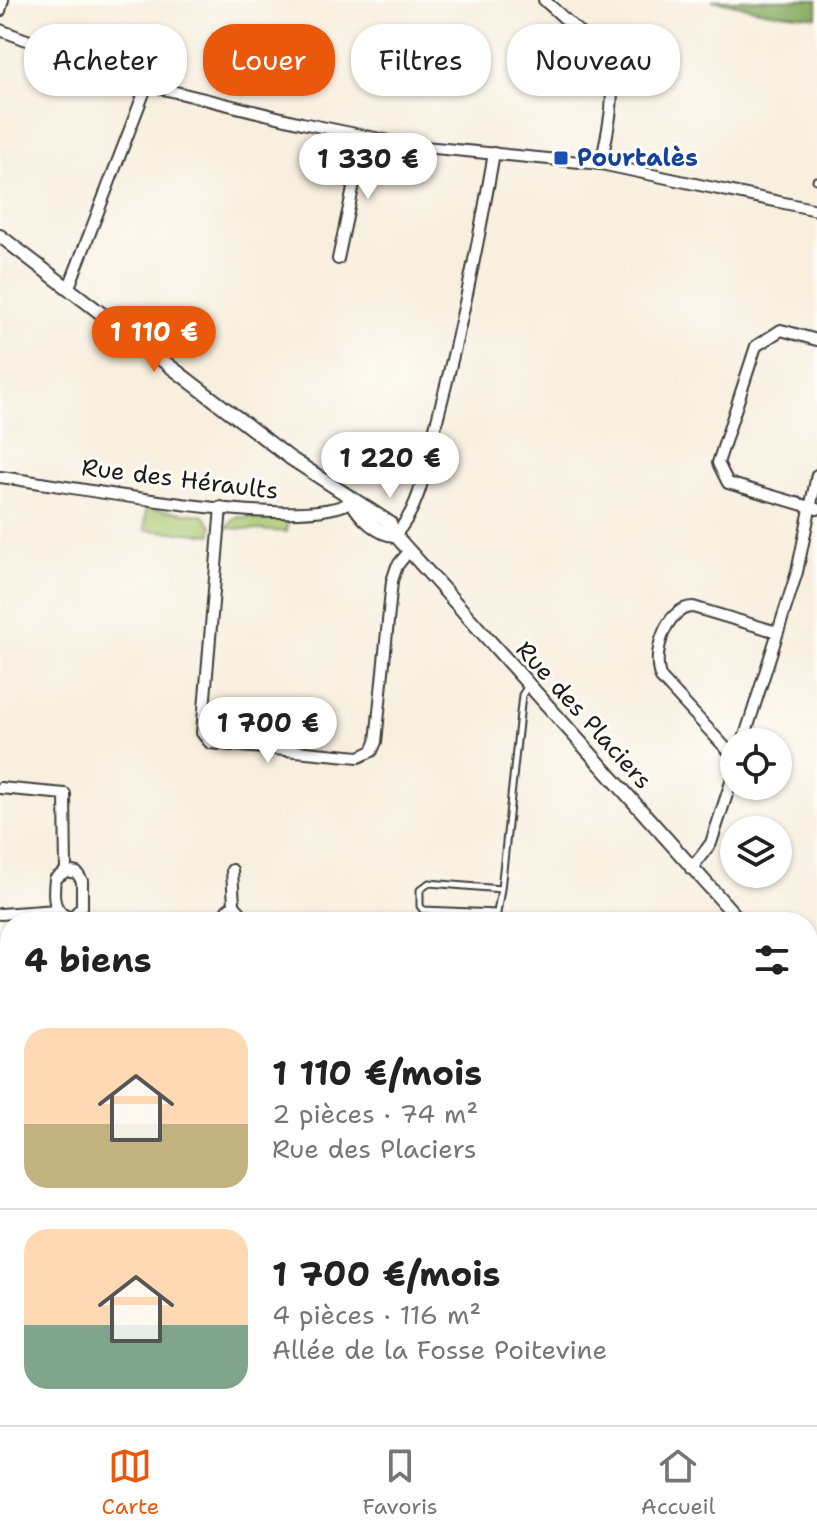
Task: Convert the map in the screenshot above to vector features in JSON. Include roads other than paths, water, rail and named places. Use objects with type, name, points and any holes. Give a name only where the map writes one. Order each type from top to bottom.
[{"type":"street","points":[[0,11],[3,0]]},
{"type":"street","points":[[544,0],[593,44],[608,66],[614,87],[601,164]]},
{"type":"street","points":[[0,30],[24,39]]},
{"type":"street","points":[[187,95],[364,137],[601,164],[817,210]]},
{"type":"street","points":[[69,287],[143,96]]},
{"type":"street","points":[[338,259],[364,137]]},
{"type":"street","points":[[395,535],[407,521],[418,495],[449,375],[494,153]]},
{"type":"street","name":"Rue des Placiers","points":[[0,236],[290,458],[390,523],[395,535],[409,551],[732,912]]},
{"type":"street","points":[[814,508],[728,483],[718,463],[756,346],[781,330],[817,340]]},
{"type":"street","points":[[747,728],[797,572],[814,508],[817,475]]},
{"type":"street","name":"Rue des Héraults","points":[[0,477],[221,507],[326,512],[352,501]]},
{"type":"street","points":[[221,507],[202,733],[210,743],[359,757],[372,751],[376,742],[392,581],[397,566],[409,551]]},
{"type":"street","points":[[720,742],[661,678],[656,663],[669,622],[681,609],[693,607],[777,632]]},
{"type":"street","points":[[0,788],[65,794],[66,871]]},
{"type":"street","points":[[691,869],[711,843],[725,800]]},
{"type":"street","points":[[232,870],[234,905],[240,912]]},
{"type":"street","points":[[57,910],[55,879],[66,871],[77,873],[82,881],[82,907],[78,912]]},
{"type":"street","points":[[227,912],[234,905]]},
{"type":"street","points":[[28,912],[60,912]]},
{"type":"street","points":[[0,1245],[0,1254]]},
{"type":"lane","points":[[496,912],[522,695],[529,685]]},
{"type":"lane","points":[[446,912],[423,910],[420,890],[429,883],[501,889]]},
{"type":"place","name":"Pourtalès","points":[[561,158]]}]
